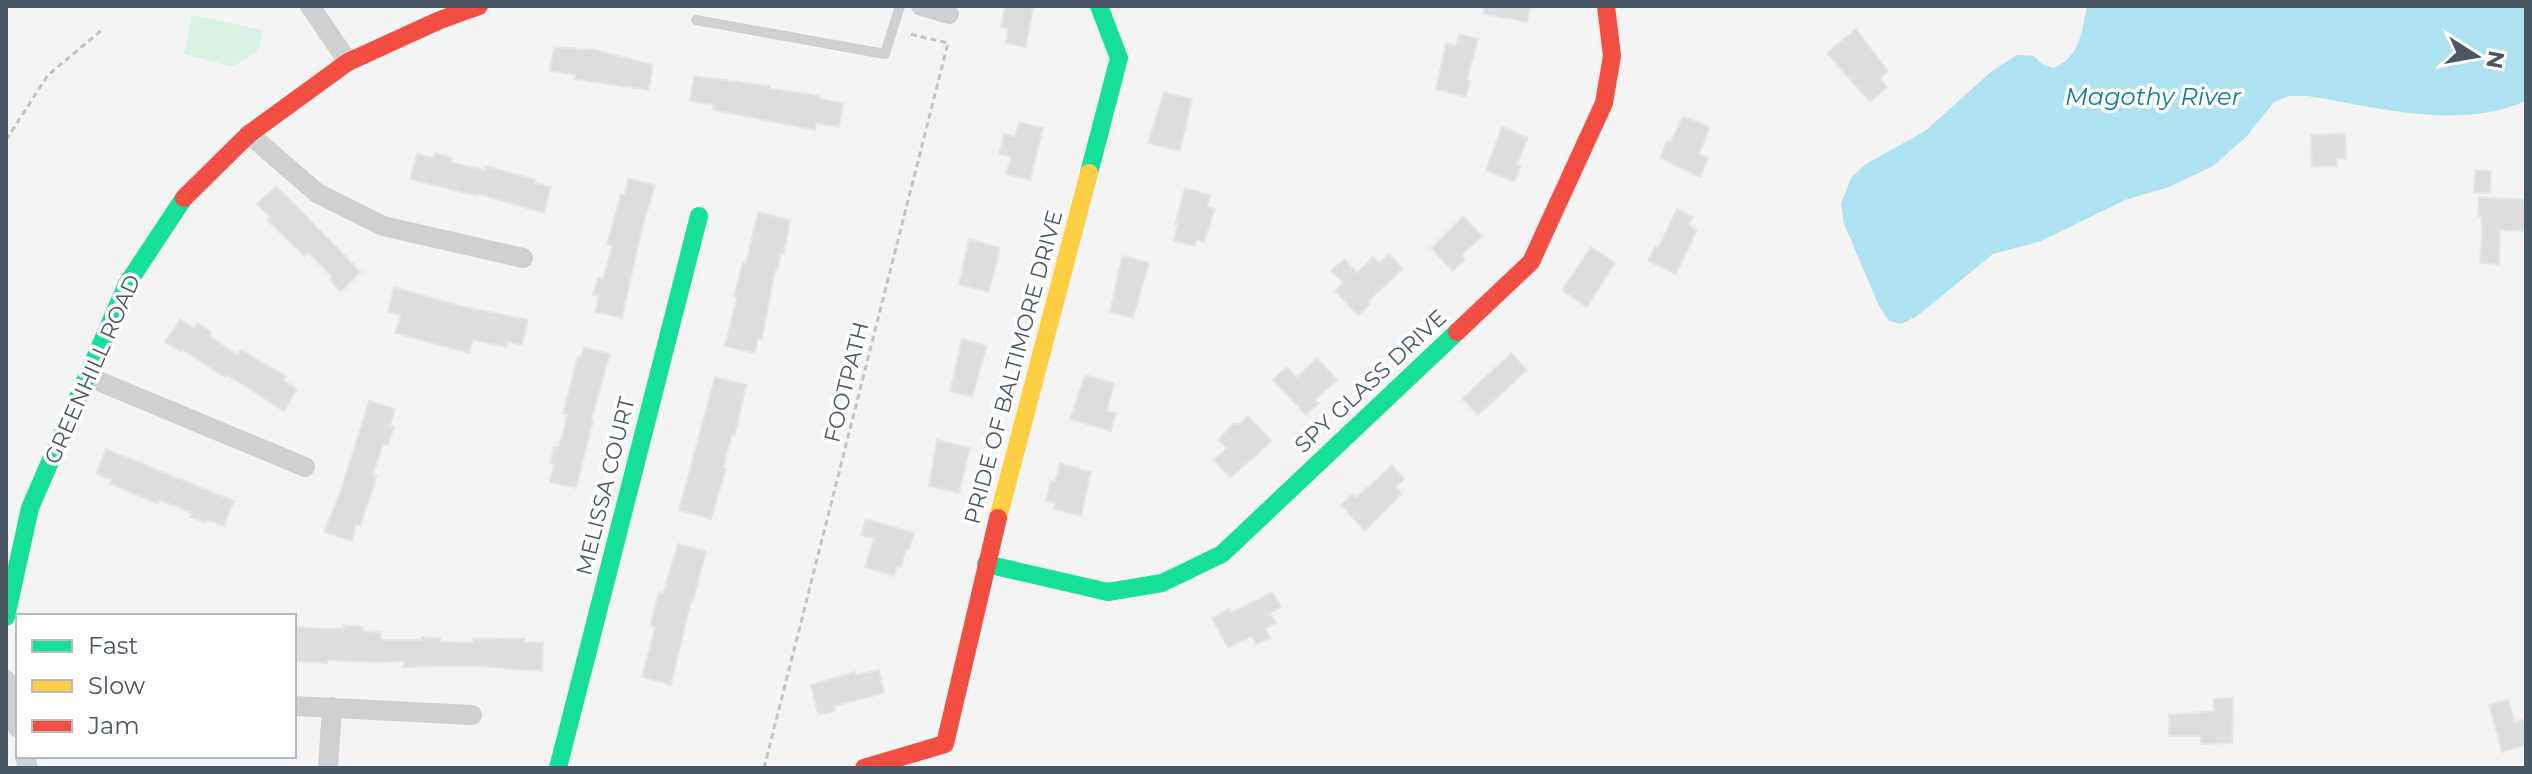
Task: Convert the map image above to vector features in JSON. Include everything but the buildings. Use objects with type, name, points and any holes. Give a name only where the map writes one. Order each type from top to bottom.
[{"type":"street","points":[[310,6],[348,62]]},
{"type":"street","name":"GREENHILL ROAD","points":[[6,617],[30,508],[127,284],[189,190],[249,134],[348,62],[440,20],[479,6]]},
{"type":"street","points":[[921,6],[949,14]]},
{"type":"street","name":"PRIDE OF BALTIMORE DRIVE","points":[[864,768],[945,744],[986,564],[1119,58],[1099,6]]},
{"type":"street","name":"SPY GLASS DRIVE","points":[[986,564],[1108,592],[1162,583],[1222,554],[1531,262],[1604,103],[1612,56],[1606,6]]},
{"type":"street","points":[[249,134],[317,193],[383,226],[523,258]]},
{"type":"street","name":"MELISSA COURT","points":[[558,768],[699,216]]},
{"type":"street","points":[[89,377],[305,467]]},
{"type":"street","points":[[6,680],[16,720]]},
{"type":"street","points":[[296,706],[472,715]]},
{"type":"street","points":[[328,768],[332,707]]},
{"type":"lane","points":[[696,20],[885,54],[900,6]]},
{"type":"path","points":[[6,140],[48,75],[103,29]]},
{"type":"path","name":"FOOTPATH","points":[[764,768],[948,43],[909,34]]},
{"type":"green space","points":[[192,15],[263,30],[259,50],[233,67],[184,54]]},
{"type":"water","name":"Magothy River","points":[[2087,6],[2526,6],[2526,101],[2500,110],[2446,116],[2308,96],[2289,96],[2274,102],[2246,137],[2213,166],[2169,187],[2125,200],[2041,241],[1993,254],[1916,317],[1901,324],[1889,321],[1879,306],[1844,224],[1841,204],[1851,178],[1866,164],[1925,131],[1992,71],[2017,55],[2034,56],[2042,64],[2053,68],[2069,58],[2078,43]]},
{"type":"traffic: fast","points":[[1089,173],[1119,58],[1099,6]]},
{"type":"traffic: fast","points":[[6,617],[30,508],[127,284],[184,198]]},
{"type":"traffic: fast","points":[[558,768],[699,216]]},
{"type":"traffic: fast","points":[[986,564],[1108,592],[1162,583],[1222,554],[1457,332]]},
{"type":"traffic: slow","points":[[998,518],[1089,173]]},
{"type":"traffic: jam","points":[[184,198],[249,134],[348,62],[440,20],[479,6]]},
{"type":"traffic: jam","points":[[1457,332],[1531,262],[1604,103],[1612,56],[1606,6]]},
{"type":"traffic: jam","points":[[864,768],[945,744],[998,518]]}]
